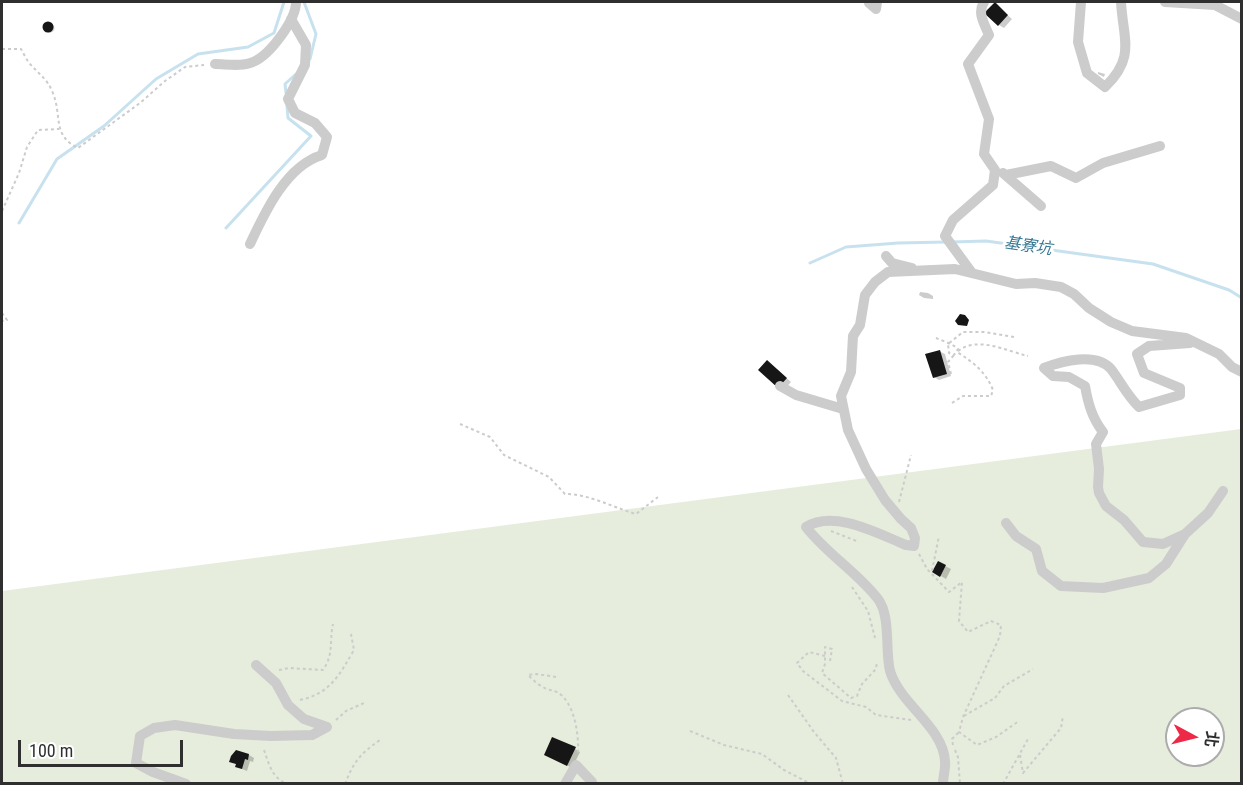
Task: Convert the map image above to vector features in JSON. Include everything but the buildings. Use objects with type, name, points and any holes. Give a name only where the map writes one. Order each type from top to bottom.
[{"type":"street","points":[[214,64],[246,64],[263,56],[286,30],[296,9],[296,2]]},
{"type":"street","points":[[870,2],[876,9],[877,2]]},
{"type":"street","points":[[972,273],[945,236],[953,220],[993,185],[995,170],[984,154],[989,119],[968,64],[989,35],[980,16],[981,4],[984,2]]},
{"type":"street","points":[[1081,2],[1078,42],[1087,73],[1105,87],[1117,75],[1127,48],[1121,2]]},
{"type":"street","points":[[1166,2],[1215,5],[1242,20]]},
{"type":"street","points":[[250,244],[272,199],[309,159],[322,155],[327,137],[315,123],[295,113],[288,99],[305,64],[306,45],[291,19]]},
{"type":"street","points":[[1006,175],[1051,166],[1076,178],[1103,163],[1160,146]]},
{"type":"street","points":[[988,160],[1041,206]]},
{"type":"street","points":[[886,256],[892,262],[919,271]]},
{"type":"street","points":[[943,783],[945,760],[938,737],[898,688],[890,670],[886,628],[880,601],[849,567],[816,539],[806,527],[818,522],[852,523],[906,545],[914,546],[915,538],[911,528],[885,501],[866,469],[848,430],[843,408],[841,396],[851,372],[854,336],[860,325],[865,295],[875,282],[888,272],[955,269],[1016,284],[1035,283],[1061,287],[1111,322],[1132,331],[1186,338],[1219,354],[1232,367],[1242,372]]},
{"type":"street","points":[[1185,534],[1163,544],[1143,542],[1124,520],[1106,506],[1098,487],[1100,469],[1096,444],[1103,432],[1096,423],[1089,406],[1085,386],[1069,377],[1053,376],[1044,368],[1059,362],[1087,358],[1109,367],[1127,395],[1139,407],[1180,395],[1180,388],[1144,373],[1137,354],[1149,346],[1196,343]]},
{"type":"street","points":[[780,387],[843,408]]},
{"type":"street","points":[[1006,523],[1016,536],[1036,549],[1042,571],[1061,586],[1103,588],[1149,578],[1166,564],[1185,534],[1208,513],[1222,491]]},
{"type":"street","points":[[256,665],[276,683],[288,705],[304,719],[327,727]]},
{"type":"street","points":[[186,783],[153,772],[136,763],[140,736],[154,728],[175,725],[234,734],[271,736],[312,735],[327,727]]},
{"type":"street","points":[[565,783],[576,765],[592,782]]},
{"type":"path","points":[[2,49],[21,49],[31,65],[42,73],[52,91],[59,113],[59,129],[67,143],[78,148],[185,67],[214,64]]},
{"type":"path","points":[[2,211],[19,173],[27,147],[38,130],[59,129]]},
{"type":"path","points":[[2,313],[7,320],[2,321]]},
{"type":"path","points":[[948,344],[963,332],[984,332],[1014,337]]},
{"type":"path","points":[[936,338],[958,349],[955,354]]},
{"type":"path","points":[[948,344],[949,353],[974,363],[989,380],[993,390],[991,396],[963,396],[952,403]]},
{"type":"path","points":[[951,374],[948,362],[962,348],[989,344],[1028,356]]},
{"type":"path","points":[[460,424],[490,437],[504,455],[549,477],[565,494],[582,494],[636,514],[658,497]]},
{"type":"path","points":[[893,510],[902,493],[911,455]]},
{"type":"path","points":[[818,522],[834,533],[859,542]]},
{"type":"path","points":[[932,572],[939,536]]},
{"type":"path","points":[[914,546],[927,569],[949,592],[962,582],[959,621],[968,632],[991,621],[1001,625],[1000,636],[963,717],[959,732],[952,739],[958,757],[960,783]]},
{"type":"path","points":[[851,586],[868,611],[876,640]]},
{"type":"path","points":[[275,671],[289,668],[323,670],[331,658],[330,639],[333,624]]},
{"type":"path","points":[[285,700],[314,697],[339,676],[354,650],[351,634]]},
{"type":"path","points":[[830,661],[832,649],[825,647],[825,664],[822,673],[851,698],[857,696],[862,684],[876,669],[879,654]]},
{"type":"path","points":[[825,656],[809,652],[797,663],[803,672],[842,701],[866,707],[876,715],[924,721]]},
{"type":"path","points":[[963,717],[995,698],[1004,686],[1033,669]]},
{"type":"path","points":[[556,677],[528,675],[543,687],[559,693],[574,717],[579,735],[576,765]]},
{"type":"path","points":[[788,695],[836,758],[843,783]]},
{"type":"path","points":[[327,727],[345,711],[364,703]]},
{"type":"path","points":[[1020,755],[1023,773],[1060,728],[1063,716]]},
{"type":"path","points":[[959,732],[977,745],[996,737],[1019,721]]},
{"type":"path","points":[[690,730],[724,745],[762,754],[783,770],[811,783]]},
{"type":"path","points":[[1003,783],[1028,739]]},
{"type":"path","points":[[345,783],[352,765],[362,752],[380,740]]},
{"type":"path","points":[[264,750],[272,772],[282,782],[288,783]]},
{"type":"green space","points":[[1241,429],[1241,783],[2,783],[2,591]]},
{"type":"waterway","points":[[19,223],[57,159],[104,126],[156,79],[198,54],[248,47],[274,33],[284,2]]},
{"type":"waterway","points":[[304,2],[316,34],[310,59]]},
{"type":"waterway","points":[[286,93],[285,84],[296,74]]},
{"type":"waterway","points":[[226,228],[311,136],[288,118],[287,106]]},
{"type":"waterway","name":"基寮坑","points":[[952,242],[986,241],[1153,264],[1229,290],[1242,298]]},
{"type":"waterway","name":"基寮坑","points":[[810,263],[846,247],[946,242]]}]
